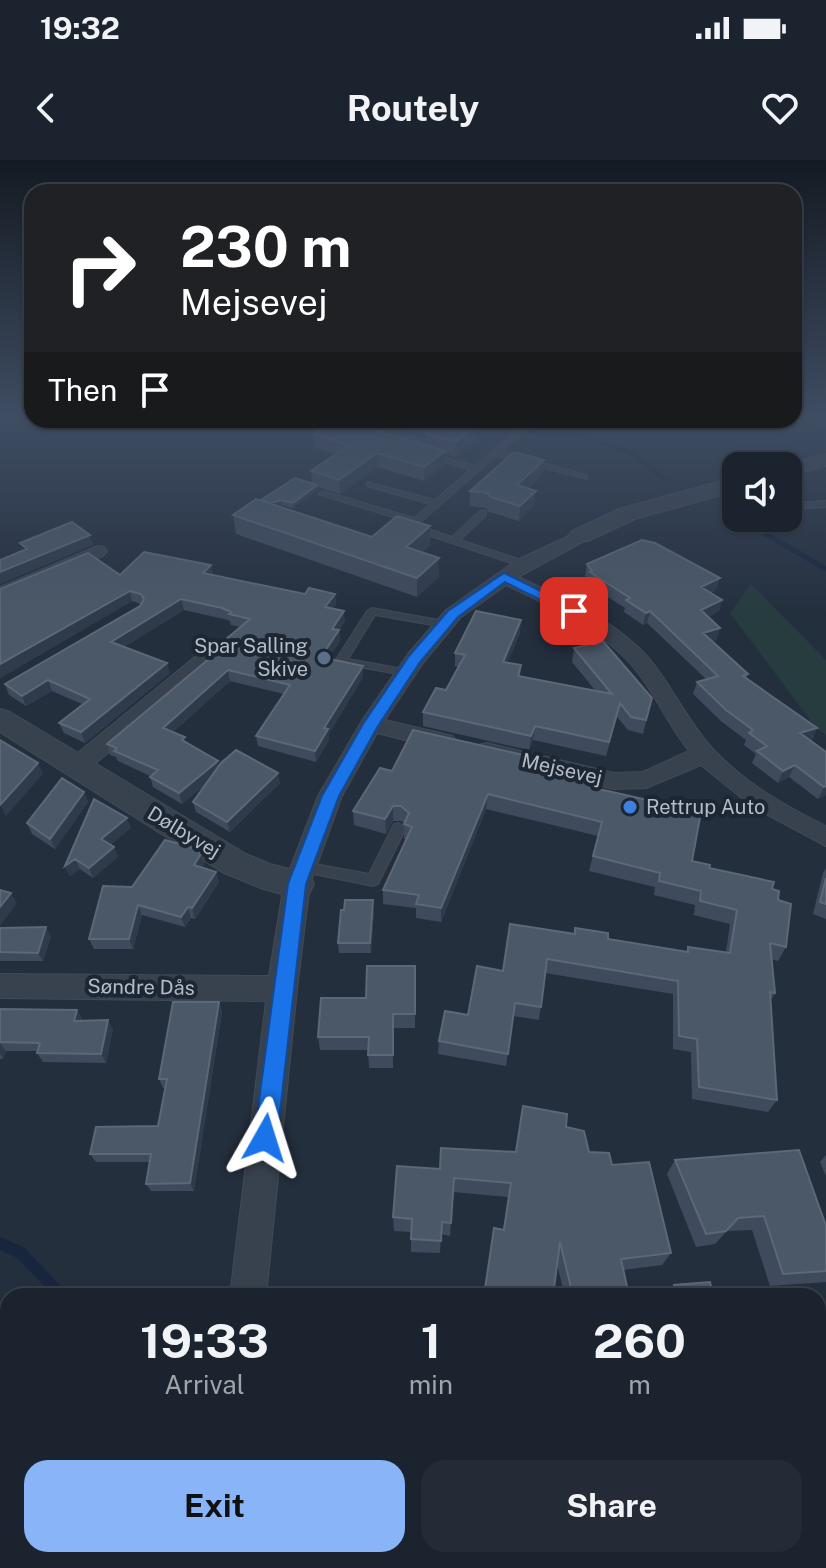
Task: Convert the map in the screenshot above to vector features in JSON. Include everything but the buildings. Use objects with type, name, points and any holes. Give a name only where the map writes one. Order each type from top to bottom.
[{"type":"street","points":[[249,1288],[282,989],[300,875],[330,796],[371,724],[405,673],[444,624],[524,564],[580,536],[722,499]]},
{"type":"street","points":[[0,594],[98,551]]},
{"type":"street","points":[[504,577],[574,611],[607,632],[636,656],[704,754],[784,816],[826,837]]},
{"type":"street","points":[[76,767],[209,656]]},
{"type":"street","name":"Dølbyvej","points":[[0,719],[234,863],[263,876],[300,875]]},
{"type":"street","name":"Mejsevej","points":[[371,724],[614,781],[646,780],[704,754]]},
{"type":"street","name":"Søndre Dås","points":[[0,986],[282,989]]},
{"type":"lane","points":[[397,526],[413,524],[462,482]]},
{"type":"lane","points":[[370,484],[436,503]]},
{"type":"lane","points":[[323,494],[524,564]]},
{"type":"lane","points":[[802,505],[826,504]]},
{"type":"lane","points":[[454,540],[483,513]]},
{"type":"lane","points":[[405,673],[341,661],[372,611],[444,624]]},
{"type":"lane","points":[[300,875],[373,880],[399,828]]},
{"type":"green space","points":[[751,584],[826,660],[826,735],[816,728],[730,613]]},
{"type":"waterway","points":[[762,532],[826,569]]},
{"type":"waterway","points":[[0,1243],[21,1253],[54,1288]]},
{"type":"place","name":"Spar Salling Skive","points":[[324,658]]},
{"type":"place","name":"Rettrup Auto","points":[[630,807]]},
{"type":"route","points":[[265,1138],[297,884],[330,796],[371,724],[415,659],[453,614],[504,577],[574,611]]}]
